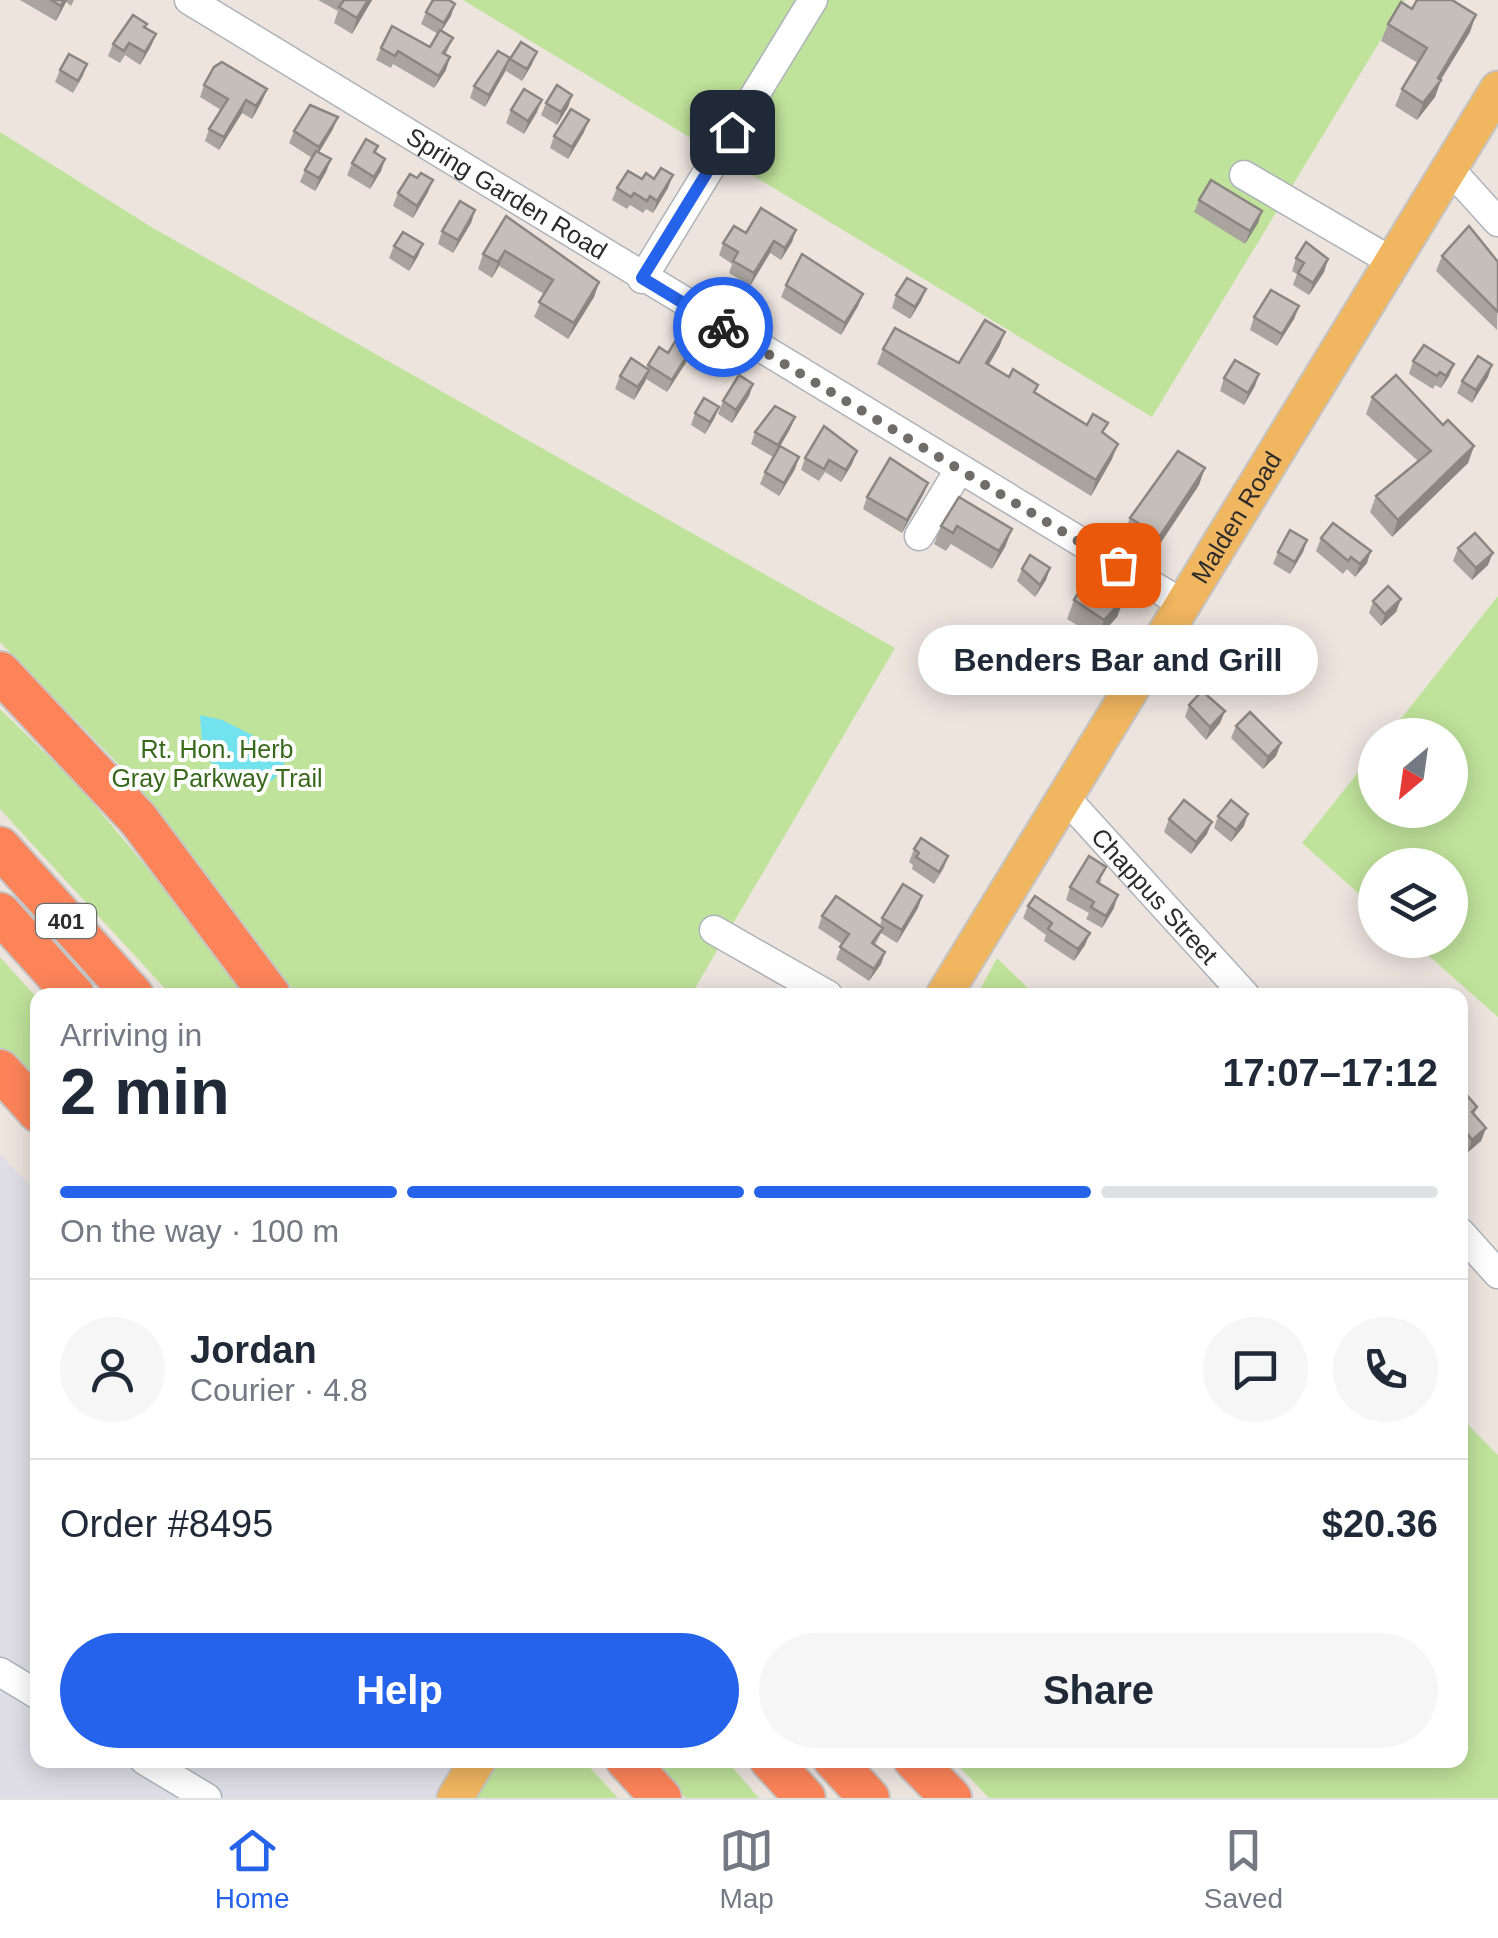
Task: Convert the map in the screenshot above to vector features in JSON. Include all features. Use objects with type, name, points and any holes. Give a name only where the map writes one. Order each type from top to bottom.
[{"type":"highway","points":[[0,672],[138,819],[265,988]]},
{"type":"highway","name":"401","points":[[0,846],[127,988]]},
{"type":"highway","name":"401","points":[[0,913],[68,988]]},
{"type":"highway","points":[[0,1070],[30,1103]]},
{"type":"highway","points":[[633,1768],[661,1798]]},
{"type":"highway","points":[[777,1768],[805,1798]]},
{"type":"highway","points":[[841,1768],[869,1798]]},
{"type":"highway","points":[[922,1768],[951,1798]]},
{"type":"main road","name":"Malden Road","points":[[948,988],[1498,89]]},
{"type":"main road","points":[[455,1798],[473,1768]]},
{"type":"street","name":"Spring Garden Road","points":[[189,0],[1183,604]]},
{"type":"street","points":[[642,278],[812,0]]},
{"type":"street","points":[[1448,168],[1498,222]]},
{"type":"street","points":[[1244,175],[1391,261]]},
{"type":"street","points":[[919,536],[959,470]]},
{"type":"street","name":"Chappus Street","points":[[1064,796],[1238,988]]},
{"type":"street","points":[[714,930],[816,988]]},
{"type":"street","points":[[1468,1241],[1498,1274]]},
{"type":"street","points":[[0,1672],[30,1690]]},
{"type":"street","points":[[157,1768],[207,1798]]},
{"type":"shaded area","points":[[0,1154],[30,1186],[30,1768],[478,1768],[460,1798],[0,1798]]},
{"type":"green space","points":[[463,0],[1405,0],[1152,417]]},
{"type":"green space","name":"Rt. Hon. Herb Gray Parkway Trail","points":[[0,132],[153,228],[895,648],[695,988],[292,988],[126,772],[0,642]]},
{"type":"green space","points":[[1498,596],[1498,1017],[1431,958],[1468,958],[1468,848],[1358,848],[1358,893],[1302,843],[1358,772],[1358,828],[1468,828],[1468,718],[1401,718]]},
{"type":"green space","points":[[0,709],[78,785],[247,988],[165,988],[0,809]]},
{"type":"green space","points":[[0,957],[30,990],[30,1081],[0,1047]]},
{"type":"green space","points":[[997,958],[1028,988],[981,988]]},
{"type":"green space","points":[[1468,1425],[1498,1455],[1498,1798],[989,1798],[961,1768],[1468,1768]]},
{"type":"green space","points":[[478,1768],[590,1768],[618,1798],[460,1798]]},
{"type":"green space","points":[[658,1768],[733,1768],[759,1798],[686,1798]]},
{"type":"water","points":[[200,715],[222,720],[282,750],[284,766],[272,781],[235,777],[222,771],[203,755]]},
{"type":"building","points":[[344,0],[368,0],[357,18],[339,7]]},
{"type":"building","points":[[433,0],[455,4],[444,23],[426,12]]},
{"type":"building","points":[[1417,0],[1452,0],[1476,15],[1438,78],[1441,80],[1423,103],[1402,89],[1427,48],[1388,24],[1401,2],[1412,9]]},
{"type":"building","points":[[133,15],[156,34],[145,52],[129,43],[124,51],[113,44]]},
{"type":"building","points":[[392,26],[430,47],[440,30],[453,38],[443,53],[450,57],[439,76],[398,51],[395,56],[381,48]]},
{"type":"building","points":[[521,42],[537,52],[527,69],[510,59]]},
{"type":"building","points":[[498,51],[510,58],[489,95],[474,86]]},
{"type":"building","points":[[69,54],[87,64],[78,81],[60,70]]},
{"type":"building","points":[[222,62],[267,89],[256,106],[246,100],[224,137],[209,129],[228,99],[204,85],[214,67]]},
{"type":"building","points":[[557,85],[572,95],[561,112],[546,103]]},
{"type":"building","points":[[524,89],[542,100],[528,121],[511,110]]},
{"type":"building","points":[[310,105],[338,117],[319,147],[294,131]]},
{"type":"building","points":[[571,109],[589,120],[572,147],[554,136]]},
{"type":"building","points":[[366,139],[378,146],[374,152],[385,159],[374,177],[352,163]]},
{"type":"building","points":[[316,151],[331,159],[319,178],[305,170]]},
{"type":"building","points":[[661,168],[673,175],[657,201],[650,196],[647,201],[634,193],[631,197],[617,188],[628,171],[642,179],[646,173],[654,179]]},
{"type":"building","points":[[421,173],[433,180],[417,206],[398,193],[410,174],[417,178]]},
{"type":"building","points":[[1211,180],[1262,211],[1250,231],[1199,200]]},
{"type":"building","points":[[460,201],[475,210],[458,240],[442,231]]},
{"type":"building","points":[[761,208],[796,230],[785,248],[774,241],[754,273],[733,261],[738,252],[723,243],[734,226],[746,233]]},
{"type":"building","points":[[506,216],[599,282],[574,323],[539,302],[553,280],[505,251],[498,262],[483,254]]},
{"type":"building","points":[[1469,226],[1498,262],[1498,312],[1442,256]]},
{"type":"building","points":[[403,232],[423,244],[414,258],[394,246]]},
{"type":"building","points":[[1306,242],[1328,259],[1313,283],[1298,273],[1304,263],[1296,258]]},
{"type":"building","points":[[802,254],[863,294],[845,323],[786,285]]},
{"type":"building","points":[[907,278],[926,289],[915,307],[896,295]]},
{"type":"building","points":[[1271,290],[1299,306],[1282,334],[1254,317]]},
{"type":"building","points":[[985,320],[1005,332],[986,363],[1009,377],[1013,369],[1038,385],[1034,392],[1087,425],[1093,414],[1108,423],[1102,432],[1118,444],[1096,480],[883,349],[895,328],[959,363]]},
{"type":"building","points":[[683,329],[698,338],[672,380],[648,365],[659,347],[668,353]]},
{"type":"building","points":[[1424,345],[1454,364],[1446,376],[1440,372],[1437,376],[1413,361]]},
{"type":"building","points":[[1478,356],[1492,365],[1476,390],[1462,381]]},
{"type":"building","points":[[631,358],[649,370],[638,387],[620,376]]},
{"type":"building","points":[[1235,360],[1259,374],[1248,393],[1224,378]]},
{"type":"building","points":[[739,375],[753,384],[736,410],[723,401]]},
{"type":"building","points":[[1396,375],[1443,425],[1448,420],[1474,446],[1398,520],[1376,496],[1431,451],[1372,397]]},
{"type":"building","points":[[704,398],[719,407],[710,422],[695,413]]},
{"type":"building","points":[[775,406],[795,417],[778,445],[755,432]]},
{"type":"building","points":[[824,426],[857,451],[846,470],[829,460],[824,469],[805,458]]},
{"type":"building","points":[[780,446],[799,457],[784,483],[765,472]]},
{"type":"building","points":[[1178,451],[1205,468],[1160,536],[1130,518]]},
{"type":"building","points":[[890,458],[928,483],[907,520],[867,497]]},
{"type":"building","points":[[959,497],[1012,529],[999,551],[957,526],[953,533],[941,526]]},
{"type":"building","points":[[1333,523],[1371,551],[1360,564],[1351,557],[1348,561],[1321,538]]},
{"type":"building","points":[[1290,530],[1307,540],[1295,562],[1278,552]]},
{"type":"building","points":[[1475,533],[1493,553],[1476,568],[1458,548]]},
{"type":"building","points":[[1030,555],[1050,568],[1040,585],[1022,569]]},
{"type":"building","points":[[1096,564],[1127,583],[1119,596],[1124,599],[1104,620],[1074,600]]},
{"type":"building","points":[[1388,586],[1401,599],[1385,614],[1373,601]]},
{"type":"building","points":[[1202,691],[1225,711],[1210,727],[1189,705]]},
{"type":"building","points":[[1250,712],[1281,743],[1268,757],[1236,726]]},
{"type":"building","points":[[1184,800],[1212,822],[1196,842],[1169,819]]},
{"type":"building","points":[[1231,800],[1248,814],[1236,830],[1218,816]]},
{"type":"building","points":[[921,838],[948,856],[939,872],[916,857],[919,853],[914,849]]},
{"type":"building","points":[[1089,856],[1106,867],[1097,882],[1118,895],[1106,916],[1091,907],[1094,902],[1070,887]]},
{"type":"building","points":[[903,884],[922,896],[902,930],[882,918]]},
{"type":"building","points":[[836,896],[883,928],[872,943],[885,952],[874,969],[840,947],[849,934],[822,916]]},
{"type":"building","points":[[1035,896],[1090,933],[1078,949],[1048,929],[1052,923],[1028,906]]},
{"type":"building","points":[[1468,1096],[1477,1107],[1472,1112],[1486,1128],[1472,1140],[1468,1135]]},
{"type":"way so far","points":[[723,327],[1118,565]]},
{"type":"place","name":"Benders Bar and Grill","points":[[1118,565]]},
{"type":"route","points":[[723,327],[642,278],[732,132]]}]
